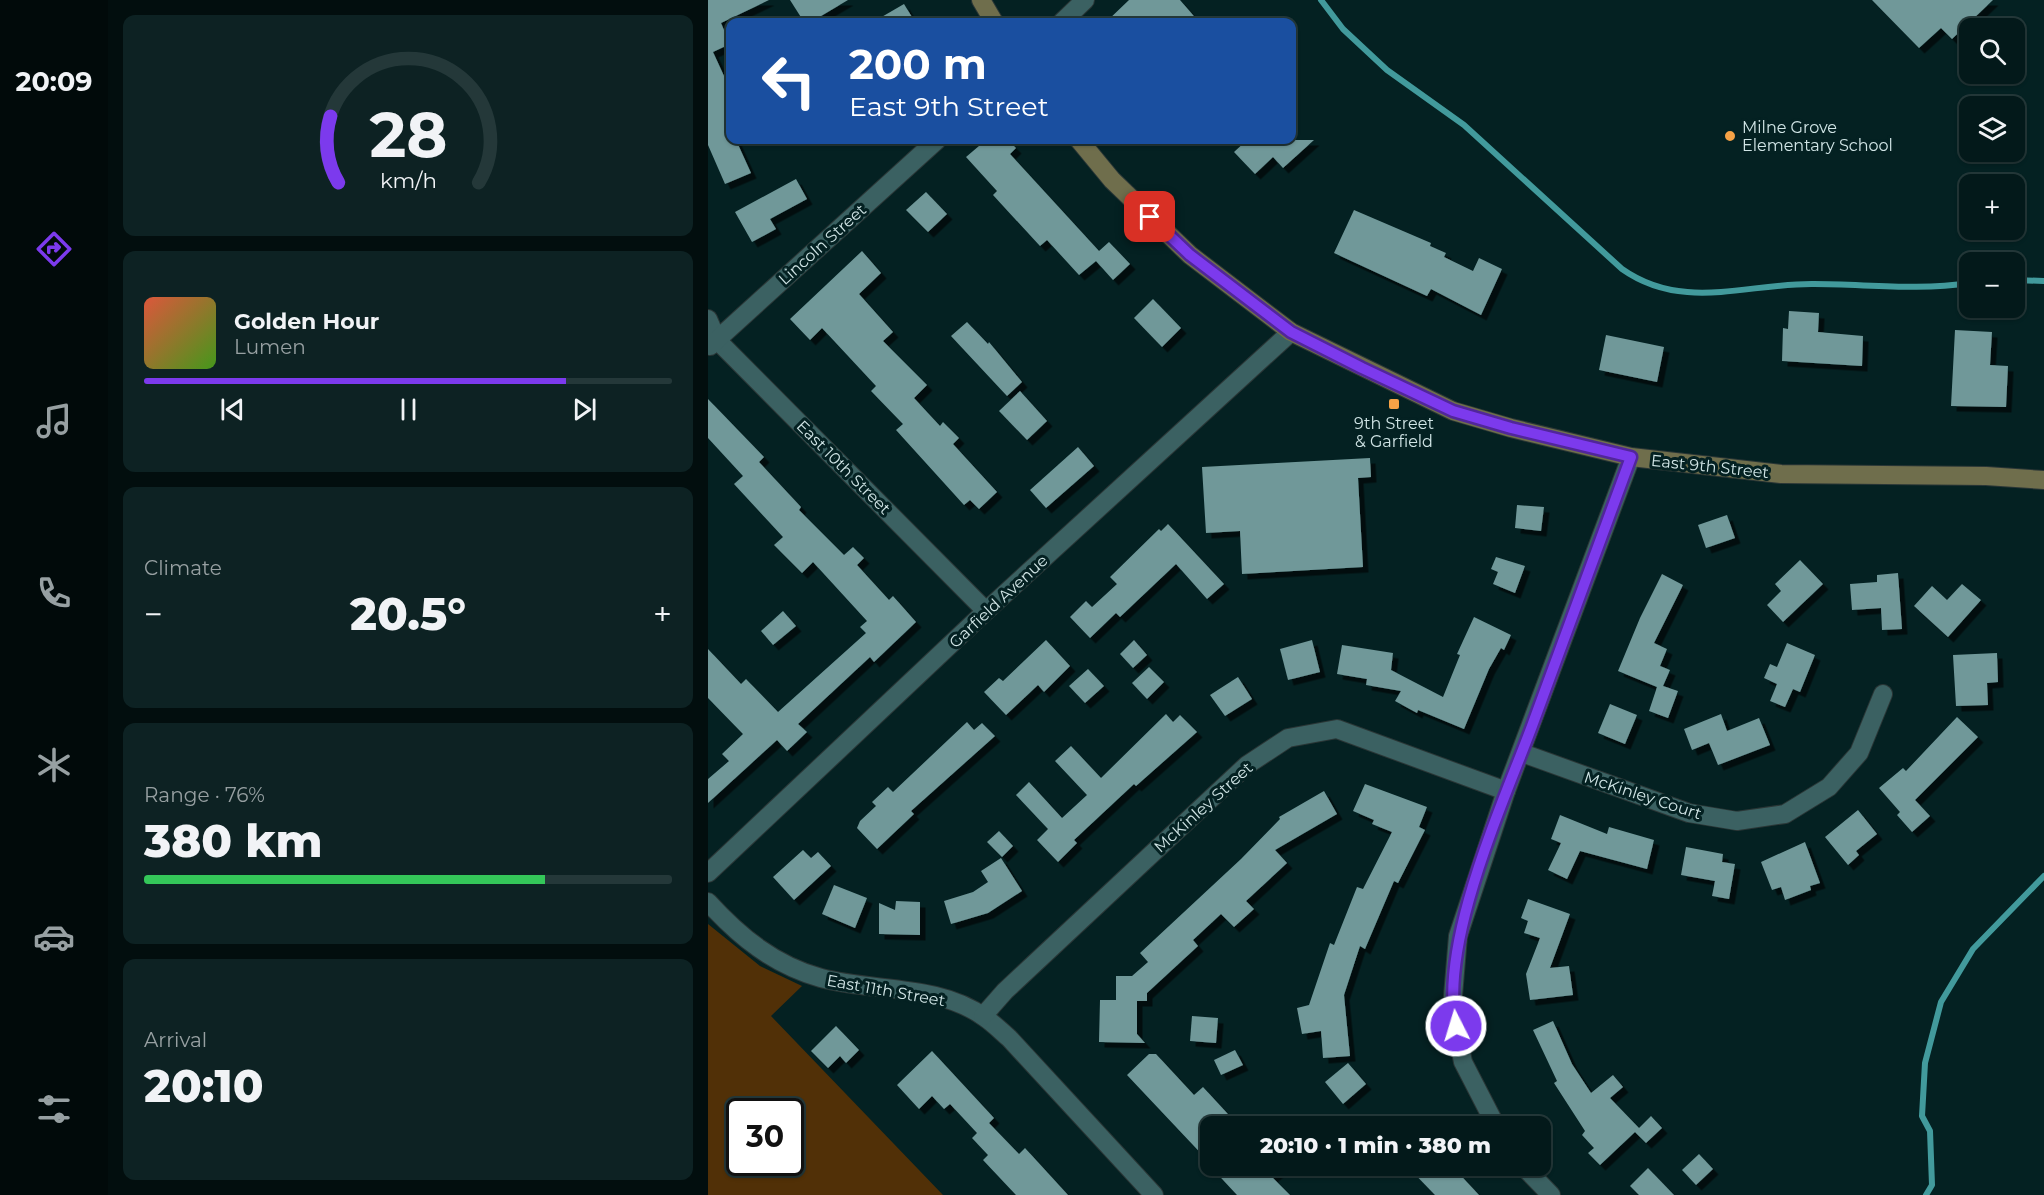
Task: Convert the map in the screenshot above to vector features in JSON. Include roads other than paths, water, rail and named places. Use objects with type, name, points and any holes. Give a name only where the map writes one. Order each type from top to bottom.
[{"type":"main road","points":[[981,0],[992,18]]},
{"type":"main road","name":"East 9th Street","points":[[1082,144],[1112,180],[1190,255],[1291,332],[1453,411],[1511,428],[1631,457],[1781,474],[1986,476],[2044,480]]},
{"type":"street","points":[[1066,18],[1084,0]]},
{"type":"street","name":"Lincoln Street","points":[[712,344],[933,144]]},
{"type":"street","name":"East 10th Street","points":[[708,319],[712,344],[986,611]]},
{"type":"street","name":"Garfield Avenue","points":[[708,873],[986,611],[1291,332]]},
{"type":"street","points":[[1491,1116],[1463,1062],[1452,1008],[1458,936],[1506,790],[1522,753],[1631,457]]},
{"type":"street","name":"McKinley Court","points":[[1522,753],[1689,813],[1737,821],[1785,814],[1830,787],[1859,753],[1883,694]]},
{"type":"street","name":"McKinley Street","points":[[983,1016],[1005,991],[1247,765],[1288,738],[1337,729],[1506,790]]},
{"type":"street","name":"East 11th Street","points":[[708,902],[753,946],[818,977],[863,987],[950,1000],[983,1016],[1009,1038],[1154,1195]]},
{"type":"street","points":[[1533,1176],[1551,1195]]},
{"type":"waterway","points":[[1321,0],[1343,29],[1387,70],[1464,125],[1622,269],[1645,282],[1668,289],[1692,292],[1814,284],[1911,287],[1959,284]]},
{"type":"waterway","points":[[2025,280],[2044,281]]},
{"type":"waterway","points":[[1926,1195],[1932,1185],[1930,1131],[1922,1116],[1925,1063],[1941,1002],[1973,949],[2044,876]]},
{"type":"place","name":"Milne Grove Elementary School","points":[[1730,136]]},
{"type":"place","name":"9th Street & Garfield","points":[[1394,404]]}]
